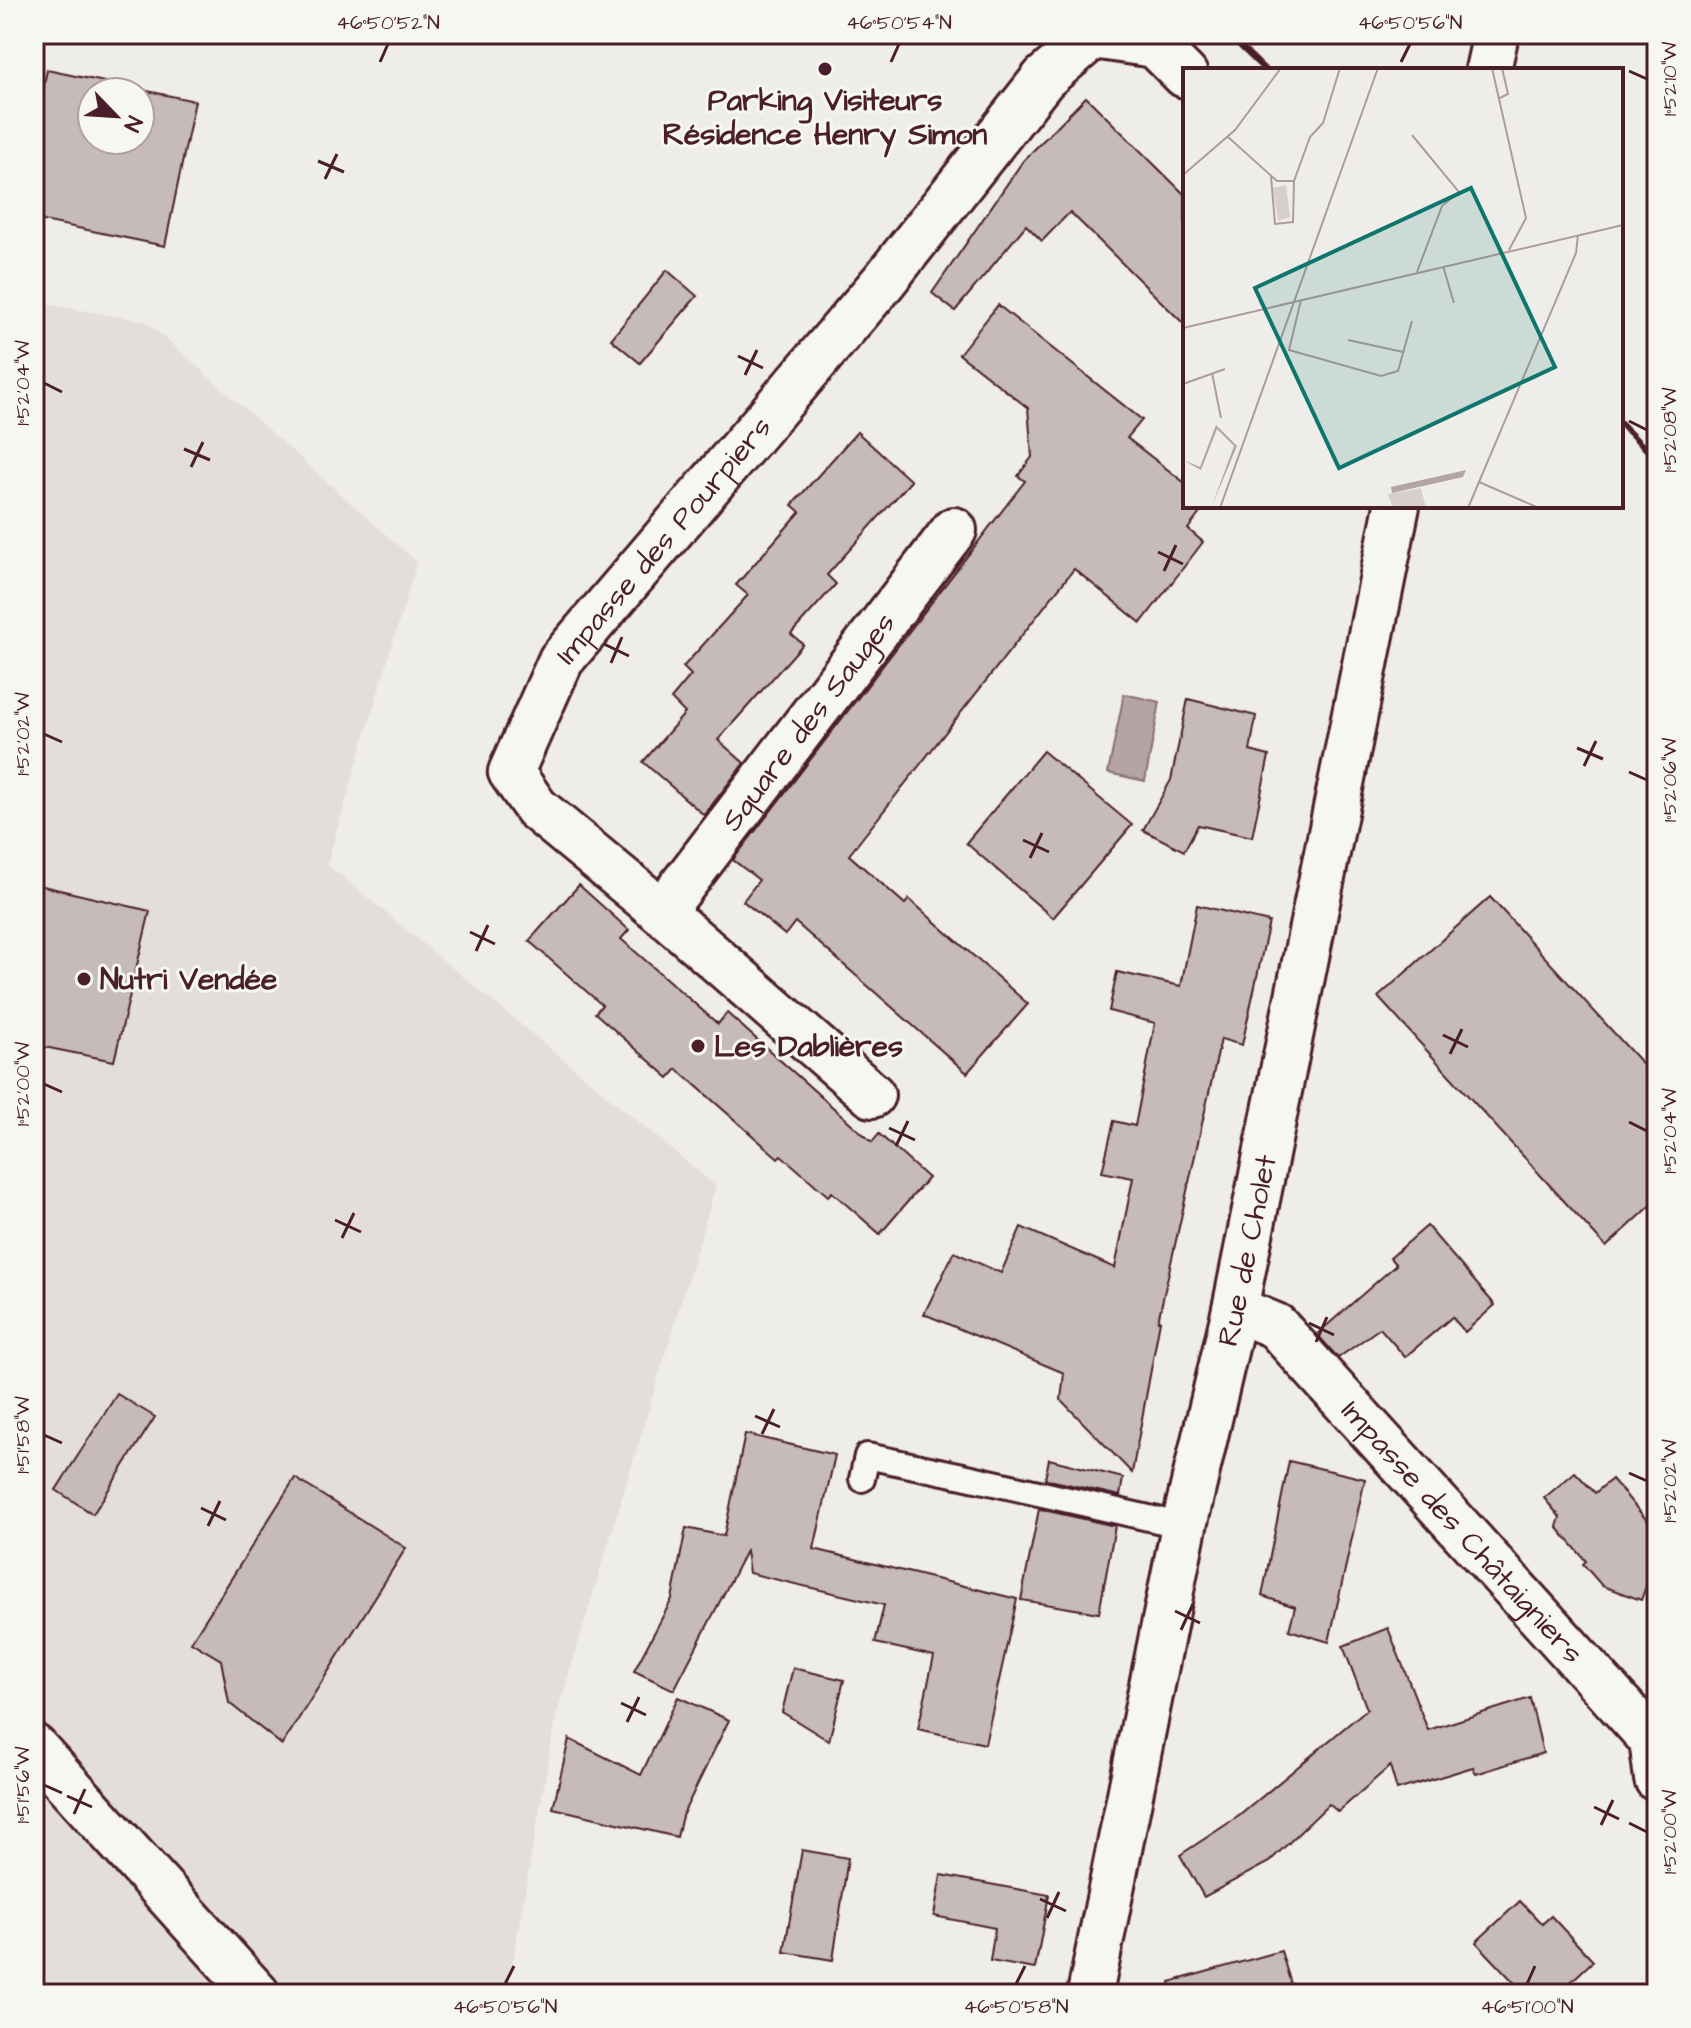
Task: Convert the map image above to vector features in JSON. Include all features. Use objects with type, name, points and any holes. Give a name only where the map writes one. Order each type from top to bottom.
[{"type":"street","points":[[1488,68],[1496,34]]},
{"type":"street","name":"Impasse des Pourpiers","points":[[872,1095],[662,912],[536,808],[511,772],[561,660],[884,281],[1044,78],[1093,36],[1155,45],[1183,73]]},
{"type":"street","name":"Rue de Cholet","points":[[1090,1994],[1184,1526],[1235,1309],[1397,508]]},
{"type":"street","name":"Square des Sauges","points":[[662,912],[954,530]]},
{"type":"street","name":"Impasse des Châtaigniers","points":[[1235,1309],[1276,1326],[1652,1740],[1657,1779]]},
{"type":"street","points":[[34,1747],[257,1994]]},
{"type":"lane","points":[[862,1479],[867,1456],[1184,1526]]},
{"type":"shaded area","points":[[34,302],[146,321],[417,562],[327,864],[716,1186],[556,1717],[507,1994],[34,1994]]},
{"type":"shaded area","points":[[1124,694],[1160,702],[1145,781],[1108,773]]},
{"type":"building","points":[[47,70],[76,76],[76,156],[156,156],[156,93],[195,101],[165,246],[34,219],[34,132]]},
{"type":"building","points":[[1086,97],[1183,193],[1183,323],[1070,212],[1042,241],[1026,225],[955,311],[932,293],[1023,161]]},
{"type":"building","points":[[667,270],[697,296],[640,363],[611,339]]},
{"type":"building","points":[[998,305],[1142,420],[1127,438],[1183,481],[1183,508],[1204,508],[1188,529],[1203,542],[1141,623],[1074,569],[849,855],[905,904],[909,899],[1028,1004],[967,1073],[795,922],[785,935],[743,901],[759,880],[733,860],[1025,481],[1018,476],[1032,457],[1028,408],[959,354]]},
{"type":"building","points":[[857,432],[911,481],[827,575],[836,584],[791,634],[803,644],[718,740],[744,763],[704,815],[643,762],[685,713],[671,699],[691,675],[683,667],[748,595],[736,585],[800,512],[792,505]]},
{"type":"building","points":[[1188,699],[1256,716],[1250,751],[1269,756],[1252,837],[1198,825],[1184,851],[1143,830],[1171,780]]},
{"type":"building","points":[[1043,751],[1132,825],[1053,918],[966,843]]},
{"type":"building","name":"Nutri Vendée","points":[[34,884],[150,911],[114,1061],[34,1045]]},
{"type":"building","name":"Les Dablières","points":[[579,885],[629,930],[621,939],[718,1024],[727,1013],[872,1142],[879,1134],[928,1178],[880,1234],[832,1192],[828,1196],[781,1155],[778,1158],[677,1069],[669,1078],[595,1013],[602,1005],[529,941]]},
{"type":"building","points":[[1490,897],[1657,1080],[1657,1200],[1606,1247],[1378,997]]},
{"type":"building","points":[[1197,905],[1269,922],[1242,1045],[1221,1039],[1158,1321],[1132,1473],[1061,1400],[1064,1373],[924,1314],[954,1252],[1001,1273],[1021,1227],[1115,1268],[1133,1178],[1102,1172],[1114,1121],[1135,1126],[1155,1023],[1109,1011],[1117,972],[1181,986]]},
{"type":"building","points":[[1427,1226],[1495,1305],[1465,1332],[1452,1317],[1405,1357],[1380,1328],[1338,1358],[1317,1334],[1396,1265],[1390,1258]]},
{"type":"building","points":[[117,1394],[155,1417],[93,1514],[56,1490]]},
{"type":"building","points":[[745,1434],[835,1455],[814,1549],[1017,1599],[985,1744],[918,1729],[934,1656],[875,1643],[884,1605],[749,1573],[746,1551],[674,1690],[634,1671],[672,1599],[686,1528],[724,1536]]},
{"type":"building","points":[[1049,1459],[1123,1478],[1120,1496],[1045,1479]]},
{"type":"building","points":[[1289,1461],[1365,1479],[1329,1642],[1289,1630],[1295,1607],[1262,1596]]},
{"type":"building","points":[[1575,1472],[1595,1493],[1612,1479],[1657,1532],[1657,1556],[1641,1600],[1602,1586],[1583,1564],[1586,1561],[1557,1527],[1560,1517],[1544,1498]]},
{"type":"building","points":[[295,1478],[406,1548],[282,1745],[229,1703],[221,1660],[191,1642]]},
{"type":"building","points":[[1039,1509],[1115,1526],[1099,1613],[1021,1600]]},
{"type":"building","points":[[1388,1628],[1428,1730],[1530,1698],[1543,1753],[1476,1774],[1473,1767],[1397,1790],[1390,1766],[1338,1812],[1329,1804],[1269,1862],[1204,1897],[1180,1855],[1239,1816],[1367,1709],[1343,1646]]},
{"type":"building","points":[[793,1668],[844,1680],[829,1741],[782,1712]]},
{"type":"building","points":[[678,1697],[729,1720],[682,1816],[677,1837],[553,1808],[569,1739],[641,1775]]},
{"type":"building","points":[[802,1850],[848,1858],[833,1960],[784,1952]]},
{"type":"building","points":[[941,1875],[1049,1895],[1035,1969],[990,1961],[995,1928],[934,1916]]},
{"type":"building","points":[[1520,1901],[1542,1924],[1551,1916],[1593,1961],[1558,1994],[1525,1994],[1476,1942]]},
{"type":"building","points":[[1281,1951],[1294,1994],[1172,1994],[1170,1982]]},
{"type":"railway","points":[[1228,34],[1263,68]]},
{"type":"railway","points":[[1623,426],[1657,460]]},
{"type":"place","name":"Parking Visiteurs Résidence Henry Simon","points":[[825,69]]},
{"type":"place","name":"Nutri Vendée","points":[[84,979]]},
{"type":"place","name":"Les Dablières","points":[[698,1046]]}]
